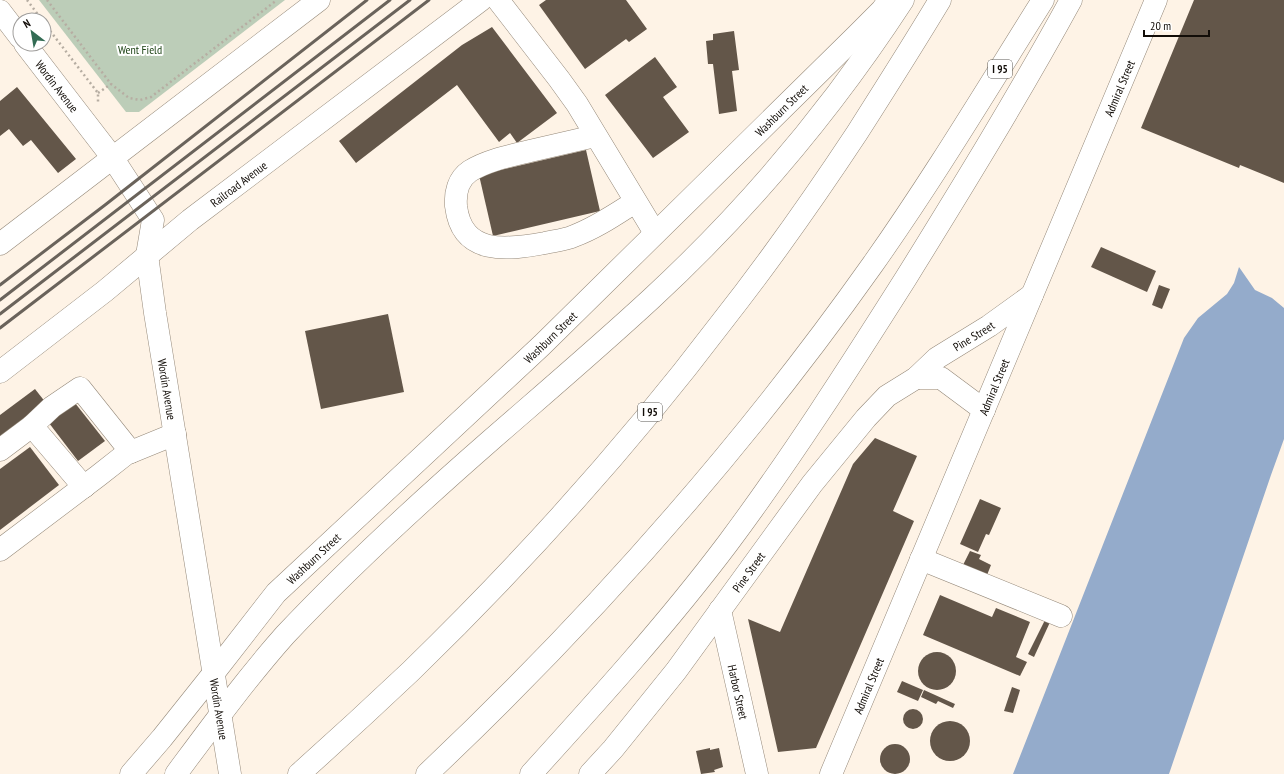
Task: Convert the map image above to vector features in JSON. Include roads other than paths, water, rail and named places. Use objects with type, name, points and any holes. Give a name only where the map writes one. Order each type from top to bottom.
[{"type":"main road","points":[[0,244],[319,0]]},
{"type":"main road","name":"Railroad Avenue","points":[[0,372],[105,291],[190,220],[481,0]]},
{"type":"main road","points":[[498,0],[577,104],[635,202],[656,234]]},
{"type":"main road","name":"Washburn Street","points":[[131,774],[213,674],[276,592],[542,345],[877,15],[890,0]]},
{"type":"main road","points":[[176,774],[261,663],[285,636],[349,571],[441,484],[653,298],[731,219],[790,152],[856,69],[903,0]]},
{"type":"main road","name":"I 95","points":[[299,774],[410,671],[520,560],[573,503],[664,396],[764,267],[860,128],[898,70],[940,0]]},
{"type":"main road","name":"I 95","points":[[427,774],[529,675],[630,567],[722,460],[782,385],[829,325],[913,206],[1043,0]]},
{"type":"main road","points":[[531,774],[624,671],[673,613],[727,544],[773,481],[819,415],[857,356],[982,155],[1042,54],[1071,0]]},
{"type":"main road","name":"Admiral Street","points":[[831,774],[1156,0]]},
{"type":"main road","points":[[0,11],[12,27]]},
{"type":"main road","name":"Wordin Avenue","points":[[31,52],[112,157],[153,220],[147,255],[230,774]]},
{"type":"main road","points":[[596,136],[487,162],[468,172],[458,185],[455,196],[458,216],[462,227],[471,238],[486,246],[504,248],[523,247],[573,237],[596,226],[635,202]]},
{"type":"main road","name":"Pine Street","points":[[590,774],[613,749],[676,670],[812,484],[866,418],[887,396],[916,378],[937,358],[989,326],[1032,296]]},
{"type":"main road","points":[[916,378],[940,378],[984,410]]},
{"type":"main road","points":[[0,450],[32,426],[52,407],[80,388],[131,452]]},
{"type":"main road","points":[[32,426],[84,487]]},
{"type":"main road","points":[[0,550],[126,454],[175,434]]},
{"type":"main road","points":[[922,559],[1061,616]]},
{"type":"main road","name":"Harbor Street","points":[[720,610],[757,774]]},
{"type":"water","points":[[1239,267],[1255,290],[1272,298],[1284,308],[1284,439],[1169,774],[1013,774],[1184,338],[1198,318],[1227,294],[1234,283]]},
{"type":"railway","points":[[0,285],[105,205],[367,0]]},
{"type":"railway","points":[[0,300],[390,0]]},
{"type":"railway","points":[[0,314],[410,0]]},
{"type":"railway","points":[[0,328],[429,0]]},
{"type":"park label","name":"Went Field","points":[[140,49]]}]
